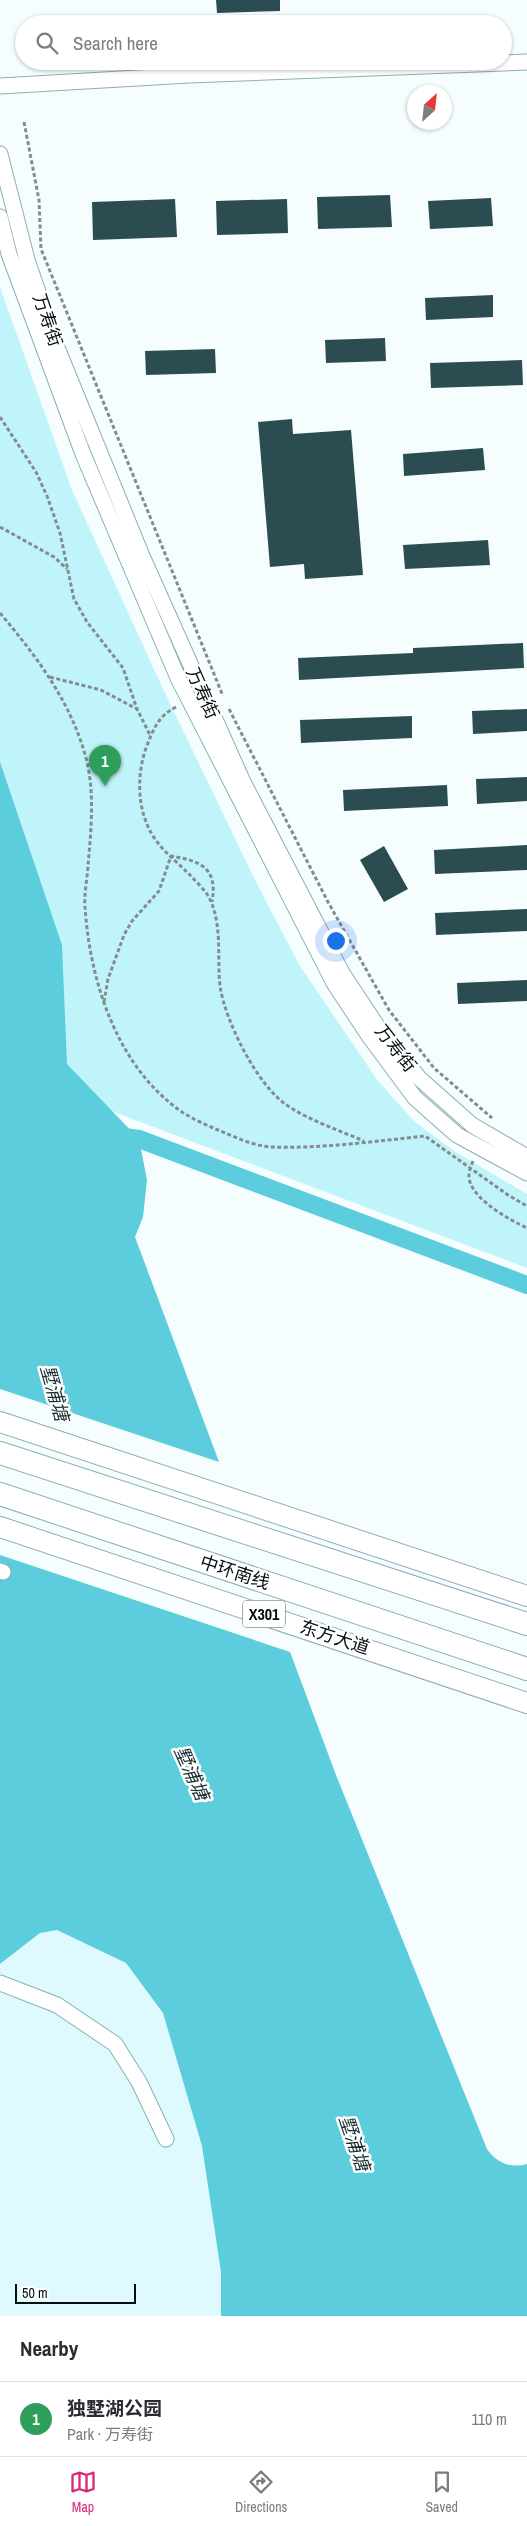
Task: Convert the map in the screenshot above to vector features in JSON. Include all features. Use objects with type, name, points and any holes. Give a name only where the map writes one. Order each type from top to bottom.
[{"type":"highway","points":[[0,1453],[527,1624]]},
{"type":"highway","name":"中环南线","points":[[0,1494],[527,1669]]},
{"type":"main road","points":[[0,1422],[527,1596]]},
{"type":"main road","name":"东方大道","points":[[0,1527],[527,1703]]},
{"type":"street","points":[[512,63],[527,62]]},
{"type":"street","points":[[0,86],[189,75],[319,70]]},
{"type":"street","name":"万寿街","points":[[0,154],[27,260],[58,350],[142,556],[243,782],[342,973],[379,1029],[419,1078],[472,1125],[527,1157]]},
{"type":"street","name":"万寿街","points":[[0,217],[9,254],[83,454],[190,701],[334,983],[369,1036],[415,1098],[457,1135],[527,1172]]},
{"type":"street","points":[[0,1983],[57,2005],[115,2044],[138,2082],[166,2139]]},
{"type":"path","points":[[24,122],[38,200],[41,248],[227,705],[328,902],[389,1010],[434,1068],[493,1118]]},
{"type":"path","points":[[0,418],[36,472],[47,496],[60,532],[74,599],[79,610],[123,668],[137,709],[151,735]]},
{"type":"path","points":[[0,527],[54,557],[67,570]]},
{"type":"path","points":[[0,613],[50,676],[74,721],[86,759],[91,800],[85,903],[87,937],[93,967],[116,1031],[135,1063],[156,1088],[182,1112],[243,1140],[270,1147],[366,1142],[425,1136],[508,1195],[527,1206]]},
{"type":"path","points":[[50,676],[101,690],[137,709]]},
{"type":"path","points":[[190,701],[169,711],[157,722],[140,767],[141,806],[147,825],[156,840],[203,889],[212,902]]},
{"type":"path","points":[[104,1002],[108,979],[124,934],[132,921],[159,891],[171,856]]},
{"type":"path","points":[[171,856],[190,859],[203,865],[210,872],[214,882],[212,902],[218,926],[219,978],[222,998],[250,1058],[267,1086],[286,1106],[315,1121],[366,1142]]},
{"type":"path","points":[[477,1152],[470,1168],[470,1183],[493,1209],[527,1228]]},
{"type":"shaded area","points":[[0,287],[72,490],[164,691],[256,882],[300,966],[378,1081],[415,1122],[454,1151],[527,1194],[527,1268],[114,1112],[63,1105],[0,985]]},
{"type":"shaded area","points":[[57,1930],[126,1963],[163,2013],[202,2146],[221,2272],[221,2316],[0,2316],[0,1964],[40,1933]]},
{"type":"water","name":"墅浦塘","points":[[0,762],[62,945],[67,1064],[139,1139],[147,1180],[143,1217],[135,1237],[336,1775],[487,2149],[499,2161],[509,2165],[527,2164],[527,2316],[221,2316],[221,2272],[202,2146],[163,2013],[126,1963],[57,1930],[40,1933],[0,1964]]},
{"type":"pier","points":[[0,1389],[222,1463],[293,1653],[0,1555]]},
{"type":"building","points":[[216,0],[280,0],[280,11],[217,13]]},
{"type":"building","points":[[390,195],[392,227],[318,229],[317,197]]},
{"type":"building","points":[[491,198],[493,226],[430,229],[428,201]]},
{"type":"building","points":[[175,199],[177,237],[93,240],[92,202]]},
{"type":"building","points":[[287,199],[288,233],[217,235],[216,201]]},
{"type":"building","points":[[493,295],[493,317],[426,320],[425,298]]},
{"type":"building","points":[[385,338],[386,361],[326,363],[325,340]]},
{"type":"building","points":[[215,349],[216,373],[146,375],[145,351]]},
{"type":"building","points":[[522,360],[523,385],[431,388],[430,363]]},
{"type":"building","points":[[292,419],[293,434],[351,430],[363,575],[305,579],[304,564],[270,567],[258,422]]},
{"type":"building","points":[[483,448],[485,470],[404,476],[403,454]]},
{"type":"building","points":[[488,540],[490,565],[405,569],[403,545]]},
{"type":"building","points":[[523,643],[524,668],[299,680],[298,658],[413,653],[413,648]]},
{"type":"building","points":[[527,709],[527,731],[473,734],[472,711]]},
{"type":"building","points":[[412,716],[412,738],[301,743],[300,720]]},
{"type":"building","points":[[527,777],[527,801],[477,804],[476,779]]},
{"type":"building","points":[[447,785],[448,806],[344,811],[343,790]]},
{"type":"building","points":[[527,845],[527,870],[435,874],[434,850]]},
{"type":"building","points":[[384,846],[408,889],[384,902],[360,860]]},
{"type":"building","points":[[527,909],[527,931],[436,935],[435,913]]},
{"type":"building","points":[[527,980],[527,1001],[458,1004],[457,983]]},
{"type":"waterway","points":[[117,1136],[139,1139],[527,1285]]},
{"type":"place","name":"独墅湖公园","points":[[105,786]]}]
